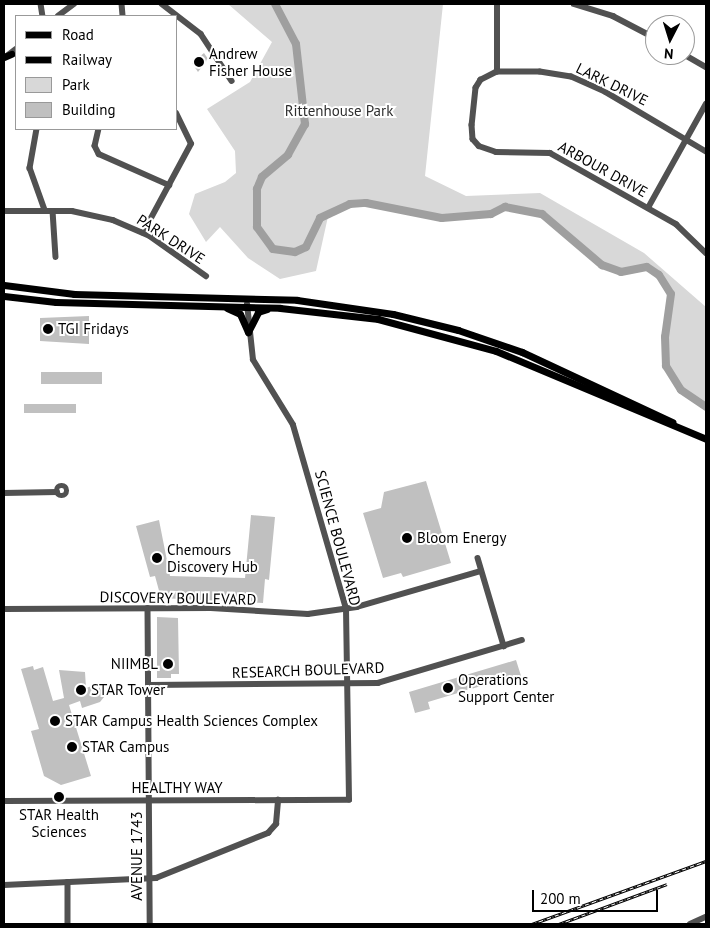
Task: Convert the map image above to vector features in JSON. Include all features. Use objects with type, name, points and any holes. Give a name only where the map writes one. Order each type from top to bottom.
[{"type":"main road","points":[[4,285],[74,294],[248,298],[355,307],[458,330],[522,352],[685,430]]},
{"type":"main road","points":[[4,298],[280,308],[355,315],[450,336],[519,360],[706,439]]},
{"type":"main road","points":[[217,305],[240,314],[248,332]]},
{"type":"main road","points":[[248,332],[258,312],[280,308]]},
{"type":"street","points":[[59,15],[74,4]]},
{"type":"street","points":[[162,4],[176,15]]},
{"type":"street","points":[[497,4],[497,72]]},
{"type":"street","points":[[574,4],[613,16],[645,33]]},
{"type":"street","points":[[178,16],[201,34],[232,81]]},
{"type":"street","points":[[695,61],[706,67]]},
{"type":"street","name":"LARK DRIVE","points":[[497,72],[540,72],[571,77],[687,138],[706,152]]},
{"type":"street","name":"ARBOUR DRIVE","points":[[497,72],[481,80],[476,88],[472,126],[473,139],[480,146],[496,152],[550,153],[676,224],[706,253]]},
{"type":"street","points":[[648,208],[706,104]]},
{"type":"street","points":[[143,233],[191,144],[178,117]]},
{"type":"street","points":[[38,130],[30,168],[45,210]]},
{"type":"street","points":[[100,130],[95,146],[99,154],[169,185]]},
{"type":"street","name":"PARK DRIVE","points":[[4,211],[45,210],[97,216],[143,233],[206,276]]},
{"type":"street","points":[[53,211],[56,257]]},
{"type":"street","name":"SCIENCE BOULEVARD","points":[[248,298],[248,332],[256,368],[293,426],[346,609],[348,800]]},
{"type":"street","points":[[4,493],[58,492]]},
{"type":"street","points":[[478,558],[504,646]]},
{"type":"street","name":"DISCOVERY BOULEVARD","points":[[5,609],[218,608],[296,614],[346,609],[481,571]]},
{"type":"street","name":"AVENUE 1743","points":[[148,608],[150,924]]},
{"type":"street","name":"RESEARCH BOULEVARD","points":[[149,685],[348,684],[388,681],[522,640]]},
{"type":"street","points":[[4,885],[150,880],[268,833],[276,824],[278,800]]},
{"type":"street","name":"HEALTHY WAY","points":[[4,801],[348,800]]},
{"type":"street","points":[[68,882],[68,924]]},
{"type":"street","points":[[690,924],[706,917]]},
{"type":"green space","name":"Rittenhouse Park","points":[[228,4],[443,4],[425,176],[466,196],[540,193],[644,253],[706,307],[706,404],[681,390],[663,352],[671,294],[655,270],[643,267],[628,272],[610,269],[582,250],[555,222],[536,211],[505,207],[491,214],[442,218],[366,203],[350,204],[329,212],[316,271],[280,279],[248,258],[220,227],[206,242],[189,214],[195,194],[225,182],[236,173],[235,151],[207,109],[250,82],[272,42]]},
{"type":"building","name":"Andrew Fisher House","points":[[204,53],[208,59],[198,72],[192,63]]},
{"type":"building","points":[[89,316],[89,344],[40,341],[40,318]]},
{"type":"building","points":[[41,372],[102,372],[102,384],[41,384]]},
{"type":"building","points":[[24,404],[76,404],[76,413],[24,413]]},
{"type":"building","name":"Bloom Energy","points":[[426,481],[451,563],[403,577],[401,573],[383,578],[363,513],[381,508],[384,492]]},
{"type":"building","name":"Chemours Discovery Hub","points":[[251,515],[275,517],[269,580],[265,579],[263,603],[161,598],[155,576],[150,577],[136,526],[159,520],[170,576],[245,578]]},
{"type":"building","points":[[157,617],[178,618],[179,674],[171,674],[171,678],[157,678]]},
{"type":"building","name":"Operations Support Center","points":[[516,660],[522,679],[502,684],[501,680],[428,702],[430,709],[415,713],[409,692]]},
{"type":"building","name":"STAR Campus Health Sciences Complex","points":[[33,666],[34,670],[43,667],[53,701],[64,698],[59,670],[85,672],[86,688],[98,684],[104,697],[100,702],[82,708],[80,701],[69,705],[91,776],[61,785],[44,776],[31,731],[39,729],[21,669]]},
{"type":"waterway","points":[[275,4],[296,44],[305,124],[288,155],[262,177],[257,189],[257,227],[273,249],[295,252],[306,247],[320,218],[350,204],[366,203],[442,218],[491,214],[505,207],[542,214],[602,265],[621,272],[647,267],[659,275],[671,294],[665,337],[666,366],[681,390],[706,407]]},
{"type":"railway","points":[[532,924],[706,861]]},
{"type":"railway","points":[[559,924],[667,884]]},
{"type":"place","name":"Andrew Fisher House","points":[[199,62]]},
{"type":"place","name":"TGI Fridays","points":[[48,329]]},
{"type":"place","name":"Bloom Energy","points":[[407,538]]},
{"type":"place","name":"Chemours Discovery Hub","points":[[157,558]]},
{"type":"place","name":"NIIMBL","points":[[168,664]]},
{"type":"place","name":"Operations Support Center","points":[[448,688]]},
{"type":"place","name":"STAR Tower","points":[[81,690]]},
{"type":"place","name":"STAR Campus Health Sciences Complex","points":[[55,721]]},
{"type":"place","name":"STAR Campus","points":[[72,747]]},
{"type":"place","name":"STAR Health Sciences","points":[[59,797]]}]
